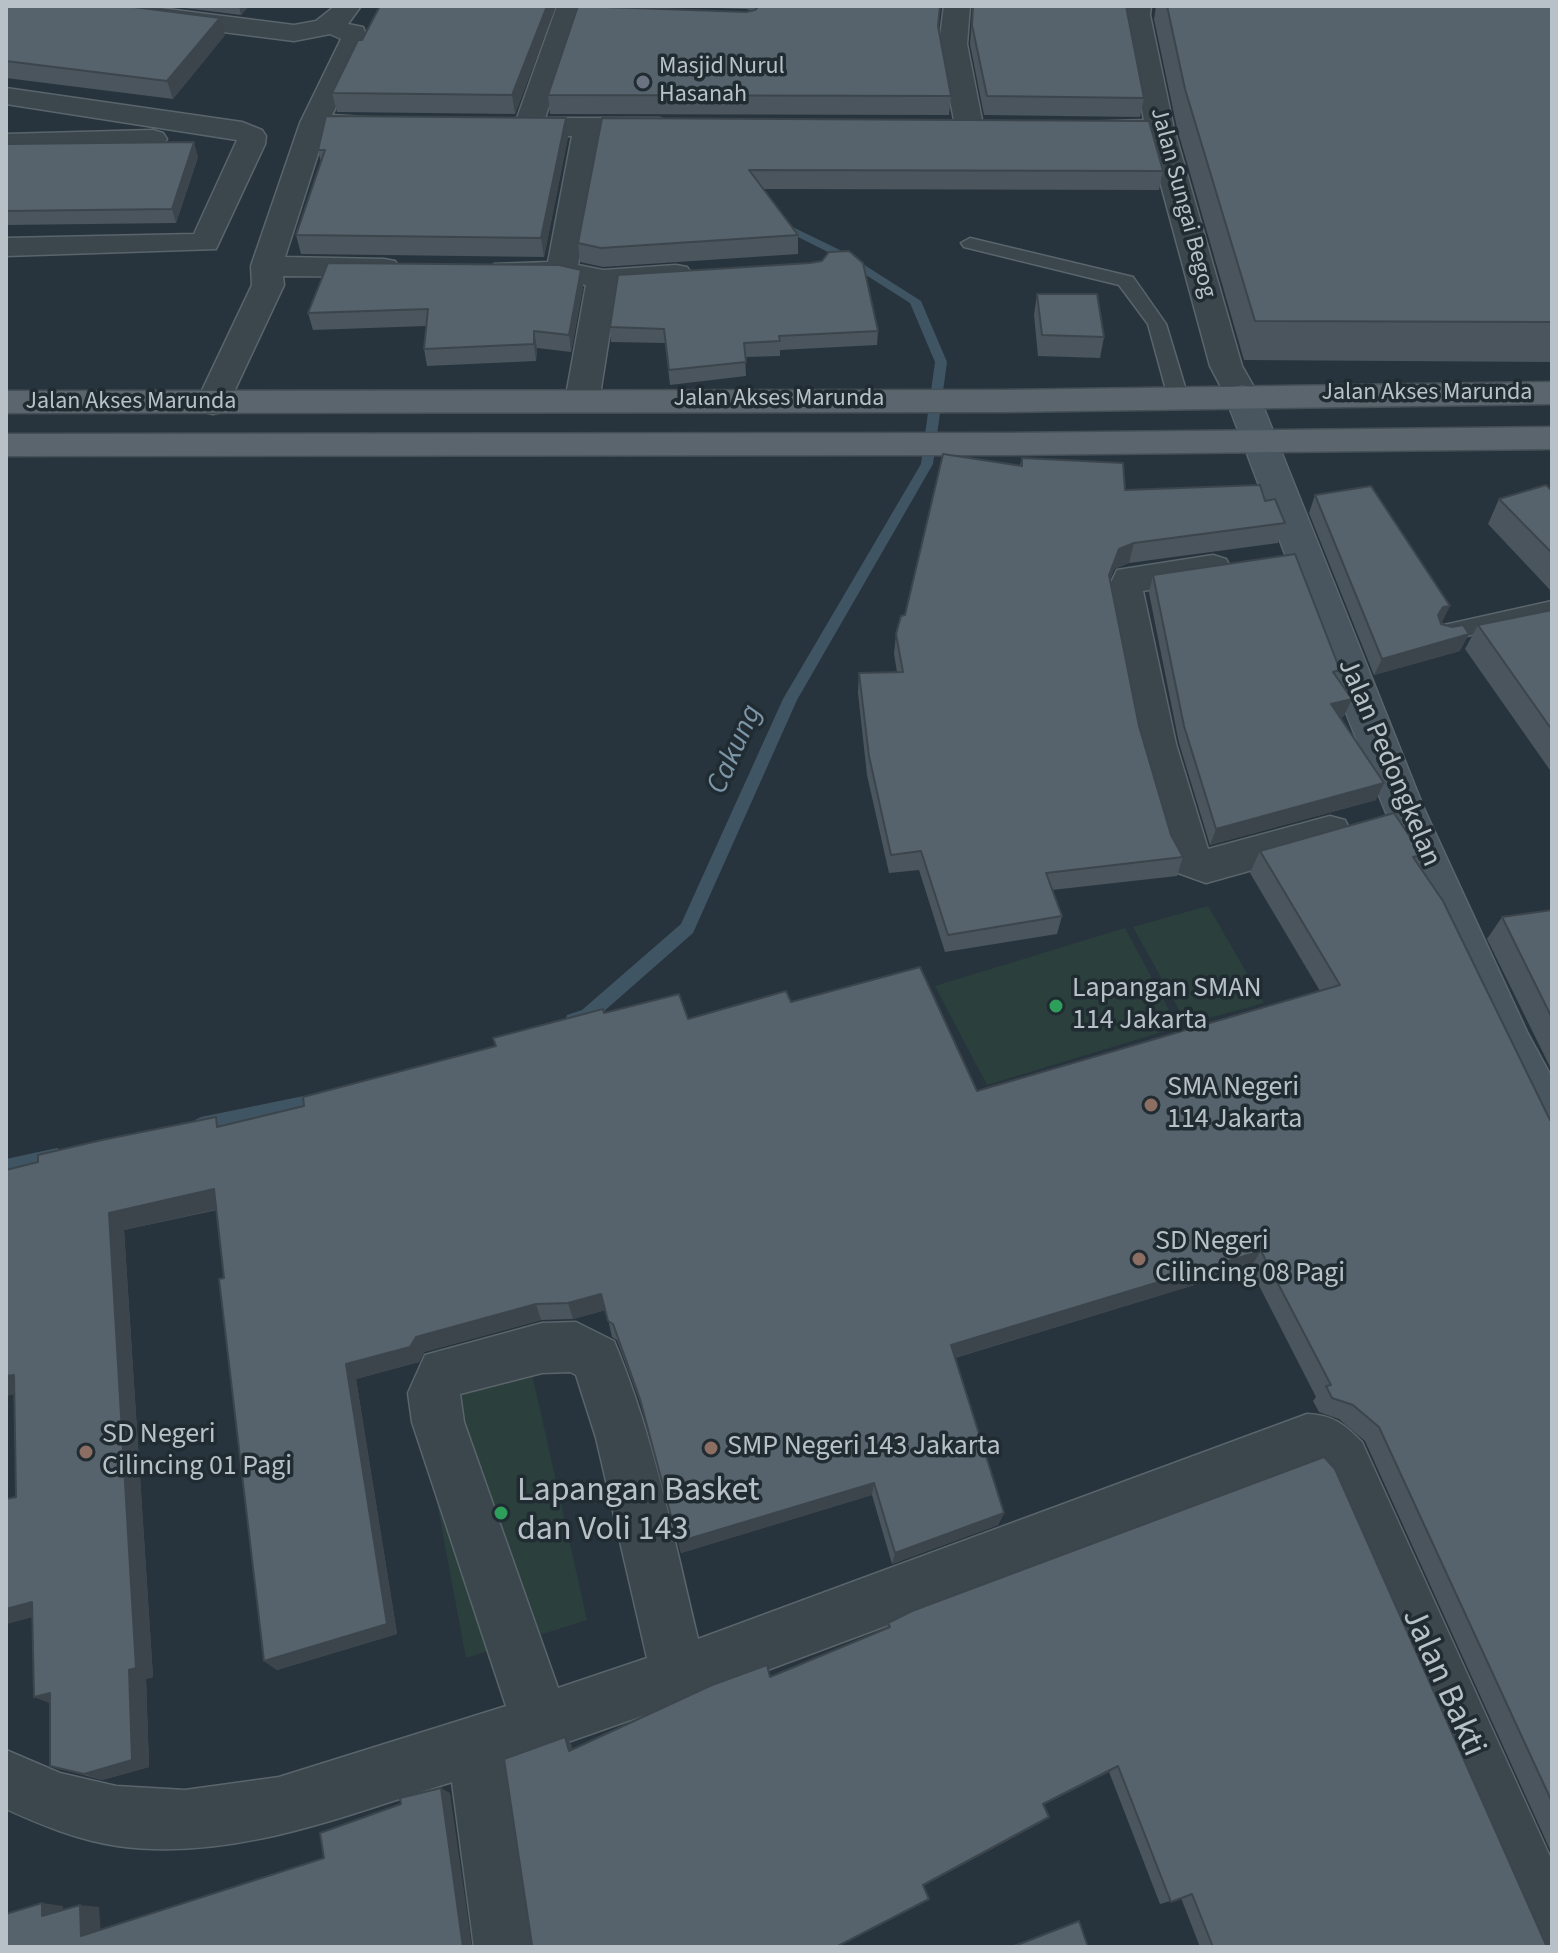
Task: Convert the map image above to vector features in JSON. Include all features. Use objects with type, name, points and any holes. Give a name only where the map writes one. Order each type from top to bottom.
[{"type":"main road","name":"Jalan Akses Marunda","points":[[6,402],[1006,401],[1552,393]]},
{"type":"main road","name":"Jalan Akses Marunda","points":[[6,445],[1008,444],[1552,438]]},
{"type":"street","points":[[81,6],[294,33],[325,29],[342,16],[354,33],[355,40],[314,123],[267,266],[268,285],[213,403]]},
{"type":"street","points":[[957,6],[953,44],[955,125],[1001,126]]},
{"type":"street","name":"Jalan Sungai Begog","points":[[1138,6],[1137,15],[1160,129],[1226,366],[1242,396]]},
{"type":"street","points":[[528,127],[569,10],[656,17]]},
{"type":"street","points":[[6,96],[242,131],[252,136]]},
{"type":"street","points":[[314,123],[405,125]]},
{"type":"street","points":[[481,126],[687,127]]},
{"type":"street","points":[[560,270],[588,127]]},
{"type":"street","points":[[1064,127],[1160,129]]},
{"type":"street","points":[[6,143],[252,136]]},
{"type":"street","points":[[6,247],[205,243],[252,136]]},
{"type":"street","points":[[267,266],[420,269]]},
{"type":"street","points":[[480,270],[560,270],[603,279],[699,272]]},
{"type":"street","points":[[582,401],[603,279]]},
{"type":"street","name":"Jalan Pedongkelan","points":[[1242,396],[1261,441],[1272,561],[1405,811],[1509,1043],[1552,1122]]},
{"type":"street","points":[[1272,561],[1130,579],[1125,591],[1156,744],[1193,861],[1206,866],[1405,811]]},
{"type":"street","points":[[6,1779],[57,1802],[116,1816],[185,1820],[279,1807],[476,1745],[541,1723],[679,1675],[622,1438],[596,1359],[576,1347],[542,1348],[463,1366],[443,1373],[434,1393],[438,1422],[541,1723]]},
{"type":"street","name":"Jalan Bakti","points":[[679,1675],[1290,1445],[1307,1440],[1324,1441],[1343,1461],[1552,1931]]},
{"type":"street","points":[[476,1745],[505,1947]]},
{"type":"lane","points":[[970,243],[1126,281],[1157,324],[1178,397]]},
{"type":"lane","points":[[1444,633],[1552,609]]},
{"type":"green space","name":"Lapangan SMAN 114 Jakarta","points":[[1208,906],[1264,1003],[1187,1024],[1133,927]]},
{"type":"green space","name":"Lapangan SMAN 114 Jakarta","points":[[1125,928],[1178,1027],[987,1085],[935,986]]},
{"type":"green space","name":"Lapangan Basket dan Voli 143","points":[[532,1374],[587,1620],[466,1658],[419,1406]]},
{"type":"building","points":[[6,6],[126,6],[220,18],[167,81],[6,61]]},
{"type":"building","points":[[380,6],[547,6],[512,95],[332,93],[358,40],[362,40]]},
{"type":"building","points":[[578,6],[746,12],[759,6],[940,6],[938,26],[951,96],[548,95]]},
{"type":"building","points":[[973,6],[1126,6],[1144,98],[987,96],[972,25]]},
{"type":"building","points":[[1167,6],[1552,6],[1552,322],[1255,321],[1185,89]]},
{"type":"building","points":[[326,116],[566,118],[541,238],[296,235],[325,150],[318,150]]},
{"type":"building","points":[[602,118],[1149,121],[1163,171],[749,170],[798,235],[601,248],[578,243]]},
{"type":"building","points":[[194,142],[172,209],[6,211],[6,144]]},
{"type":"building","points":[[849,251],[863,263],[878,331],[779,336],[780,341],[744,343],[746,362],[669,370],[664,329],[610,327],[618,275],[810,263],[822,261],[829,252]]},
{"type":"building","points":[[328,263],[559,265],[581,270],[569,335],[534,331],[534,344],[424,349],[428,309],[308,313]]},
{"type":"building","points":[[1037,294],[1097,294],[1104,337],[1042,335]]},
{"type":"building","points":[[943,454],[1022,466],[1022,458],[1123,463],[1125,490],[1260,485],[1265,501],[1275,499],[1285,523],[1134,543],[1119,549],[1109,575],[1139,726],[1171,835],[1183,857],[1046,873],[1062,916],[948,935],[921,851],[891,855],[869,756],[859,673],[903,672],[896,634],[901,616],[905,615]]},
{"type":"building","points":[[1546,485],[1552,491],[1552,553],[1499,499]]},
{"type":"building","points":[[1371,486],[1450,606],[1443,607],[1438,615],[1441,624],[1452,627],[1463,625],[1469,634],[1382,659],[1315,495]]},
{"type":"building","points":[[1295,554],[1340,670],[1333,672],[1352,699],[1331,704],[1384,783],[1216,829],[1184,726],[1153,575]]},
{"type":"building","points":[[1552,610],[1552,730],[1478,625]]},
{"type":"building","points":[[1394,813],[1422,855],[1413,857],[1443,901],[1552,1120],[1552,1802],[1379,1427],[1353,1405],[1332,1398],[1326,1386],[1331,1385],[1261,1251],[951,1345],[1004,1513],[895,1553],[874,1483],[678,1542],[640,1399],[613,1324],[608,1321],[601,1294],[568,1303],[536,1304],[416,1337],[410,1347],[346,1364],[387,1624],[264,1661],[219,1279],[224,1278],[214,1189],[109,1213],[136,1668],[129,1670],[132,1760],[84,1774],[50,1766],[50,1693],[34,1697],[32,1602],[6,1609],[6,1499],[16,1497],[14,1375],[6,1376],[6,1170],[38,1162],[38,1155],[102,1140],[216,1117],[217,1127],[304,1106],[303,1097],[496,1046],[493,1038],[603,1009],[604,1013],[679,994],[688,1019],[786,991],[791,1002],[920,967],[977,1091],[1340,985],[1260,851]]},
{"type":"building","points":[[1552,910],[1552,1018],[1502,917]]},
{"type":"building","points":[[1324,1457],[1335,1469],[1547,1947],[1213,1947],[1192,1894],[1171,1902],[1118,1766],[1043,1804],[1049,1817],[923,1885],[929,1899],[836,1947],[530,1947],[504,1759],[565,1737],[569,1751],[712,1685],[767,1665],[770,1677],[890,1627],[888,1623],[912,1611]]},
{"type":"building","points":[[441,1788],[463,1947],[6,1947],[6,1914],[42,1903],[42,1916],[80,1905],[81,1936],[324,1858],[320,1833],[401,1804],[400,1798]]},
{"type":"building","points":[[1079,1921],[1088,1947],[1012,1947]]},
{"type":"waterway","name":"Cakung","points":[[573,1020],[588,1015],[687,928],[790,699],[927,464],[941,362],[915,301],[840,254],[776,222]]},
{"type":"waterway","name":"Cakung","points":[[201,1125],[323,1099]]},
{"type":"waterway","name":"Cakung","points":[[6,1167],[57,1156]]},
{"type":"place","name":"Masjid Nurul Hasanah","points":[[643,82]]},
{"type":"place","name":"Lapangan SMAN 114 Jakarta","points":[[1056,1006]]},
{"type":"place","name":"SMA Negeri 114 Jakarta","points":[[1151,1105]]},
{"type":"place","name":"SD Negeri Cilincing 08 Pagi","points":[[1139,1259]]},
{"type":"place","name":"SMP Negeri 143 Jakarta","points":[[711,1448]]},
{"type":"place","name":"SD Negeri Cilincing 01 Pagi","points":[[86,1452]]},
{"type":"place","name":"Lapangan Basket dan Voli 143","points":[[501,1513]]}]
